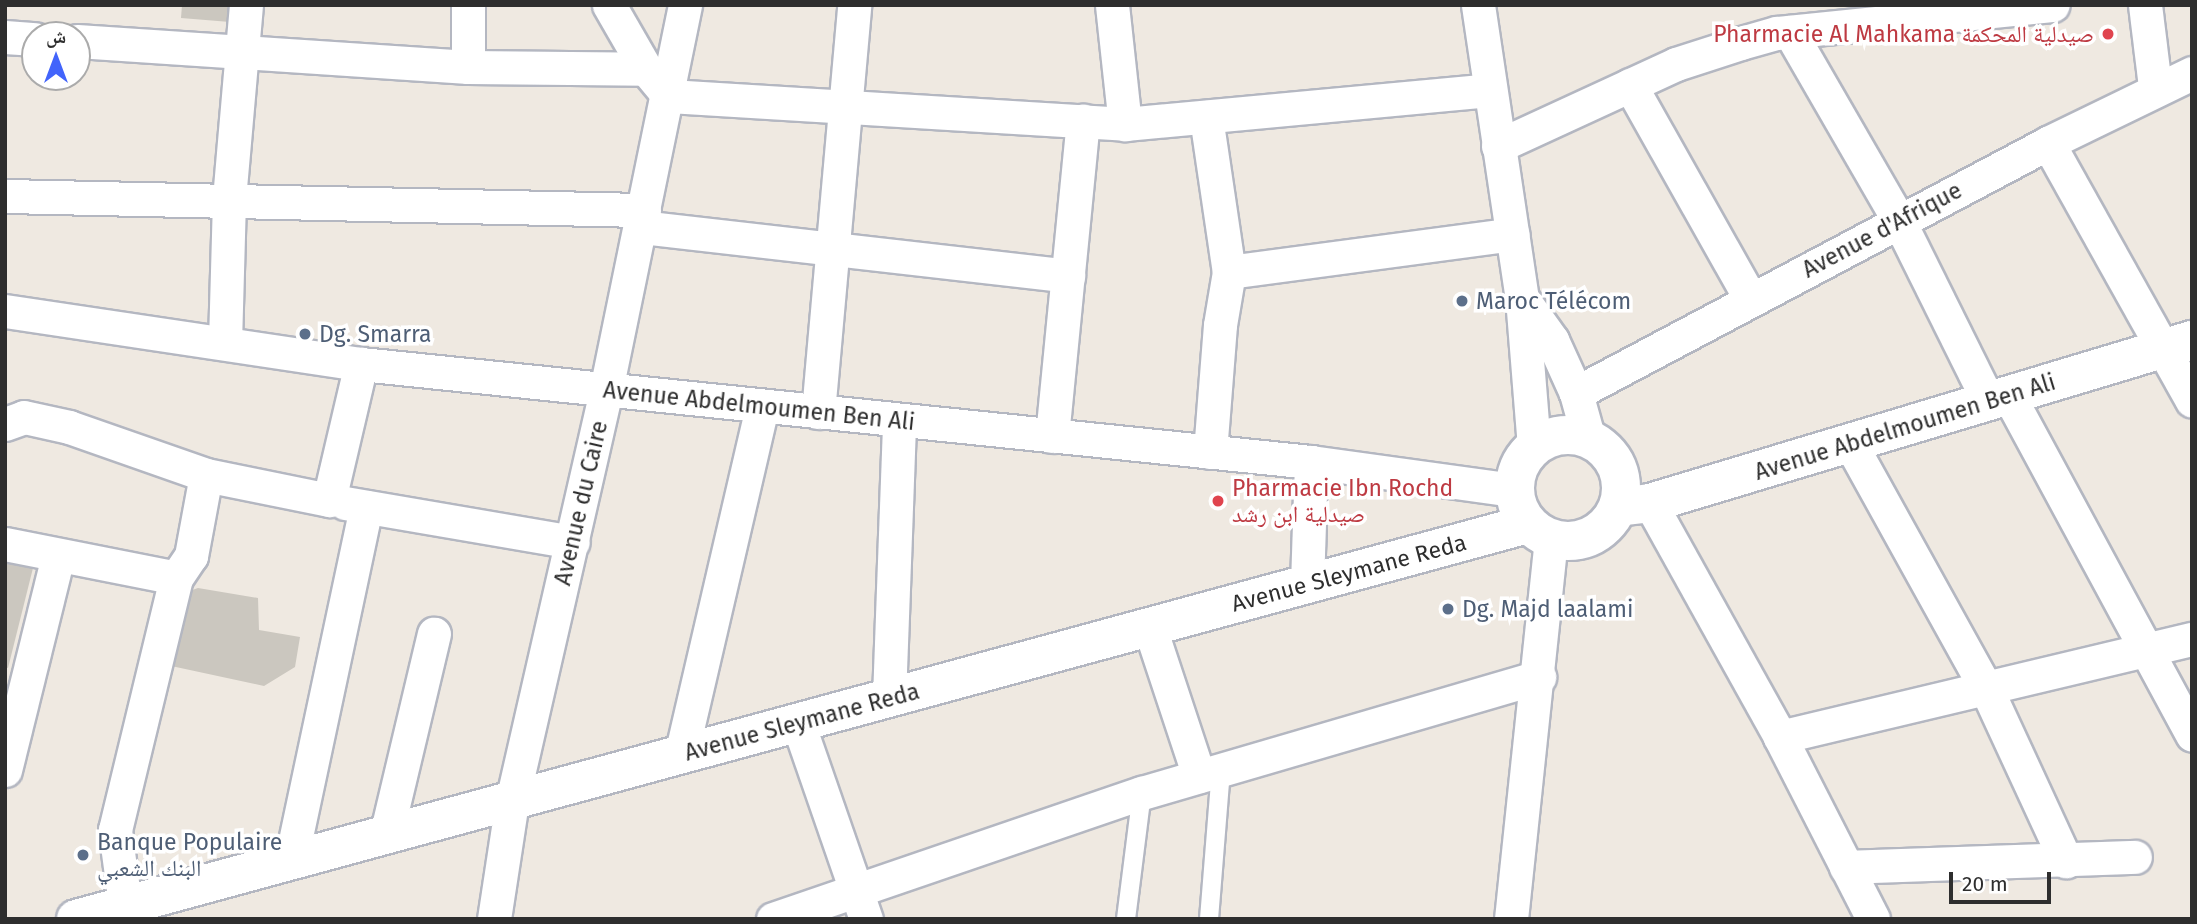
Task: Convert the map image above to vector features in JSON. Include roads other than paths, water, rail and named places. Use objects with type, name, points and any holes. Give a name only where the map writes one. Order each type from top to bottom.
[{"type":"street","points":[[225,343],[229,199],[246,5]]},
{"type":"street","points":[[468,5],[468,67]]},
{"type":"street","points":[[610,5],[646,69],[668,96],[845,109],[1125,124],[1489,89]]},
{"type":"street","name":"Avenue du Caire","points":[[494,919],[512,801],[573,542],[643,218],[685,5]]},
{"type":"street","points":[[818,412],[855,5]]},
{"type":"street","points":[[1112,5],[1125,124]]},
{"type":"street","points":[[1478,5],[1522,298],[1534,447]]},
{"type":"street","points":[[1498,146],[1630,85],[1728,47],[1790,32],[2053,5]]},
{"type":"street","points":[[2145,5],[2155,87]]},
{"type":"street","points":[[1790,32],[1999,399],[2147,650],[2192,735]]},
{"type":"street","points":[[91,42],[468,67],[646,69]]},
{"type":"street","name":"Avenue d'Afrique","points":[[1576,393],[2155,87],[2192,73]]},
{"type":"street","points":[[1630,85],[1751,299]]},
{"type":"street","points":[[1206,117],[1229,272],[1220,325],[1210,452]]},
{"type":"street","points":[[1052,436],[1083,121]]},
{"type":"street","points":[[2048,143],[2178,345],[2192,401]]},
{"type":"street","points":[[5,196],[229,199],[643,218],[833,249],[1068,276]]},
{"type":"street","points":[[1229,272],[1512,234]]},
{"type":"street","points":[[1522,298],[1542,323],[1576,393],[1589,440]]},
{"type":"street","name":"Avenue Abdelmoumen Ben Ali","points":[[5,311],[361,364],[1311,462],[1591,536],[1634,505],[2178,345]]},
{"type":"street","points":[[329,500],[361,364]]},
{"type":"street","points":[[681,755],[762,406]]},
{"type":"street","points":[[5,424],[24,417],[69,427],[206,475],[366,507],[573,542]]},
{"type":"street","points":[[889,698],[899,420]]},
{"type":"street","points":[[1511,919],[1539,677],[1531,518],[1523,459],[1534,447],[1560,436],[1589,440],[1600,446],[1617,468],[1634,505],[1780,737],[1874,918]]},
{"type":"street","points":[[1850,443],[1986,688],[2066,861]]},
{"type":"street","points":[[1307,584],[1311,462]]},
{"type":"street","points":[[126,912],[115,830],[176,578],[191,556],[206,475]]},
{"type":"street","points":[[291,860],[366,507]]},
{"type":"street","name":"Avenue Sleymane Reda","points":[[76,919],[126,912],[291,860],[1150,628],[1531,518]]},
{"type":"street","points":[[5,544],[176,578]]},
{"type":"street","points":[[5,769],[58,556]]},
{"type":"street","points":[[1150,628],[1210,773]]},
{"type":"street","points":[[386,835],[434,634]]},
{"type":"street","points":[[1780,737],[2192,639]]},
{"type":"street","points":[[773,919],[861,905],[1142,793],[1539,677]]},
{"type":"street","points":[[798,723],[861,905]]},
{"type":"street","points":[[1846,867],[2135,857]]},
{"type":"lane","points":[[1209,919],[1210,773]]},
{"type":"lane","points":[[1126,919],[1142,793]]},
{"type":"place","name":"Pharmacie Al Mahkama صيدلية المحكمة","points":[[2108,34]]},
{"type":"place","name":"Maroc Télécom","points":[[1462,301]]},
{"type":"place","name":"Dg. Smarra","points":[[305,334]]},
{"type":"place","name":"Pharmacie Ibn Rochd صيدلية ابن رشد","points":[[1218,501]]},
{"type":"place","name":"Dg. Majd laalami","points":[[1448,609]]},
{"type":"place","name":"Banque Populaire البنك الشعبي","points":[[83,855]]}]
